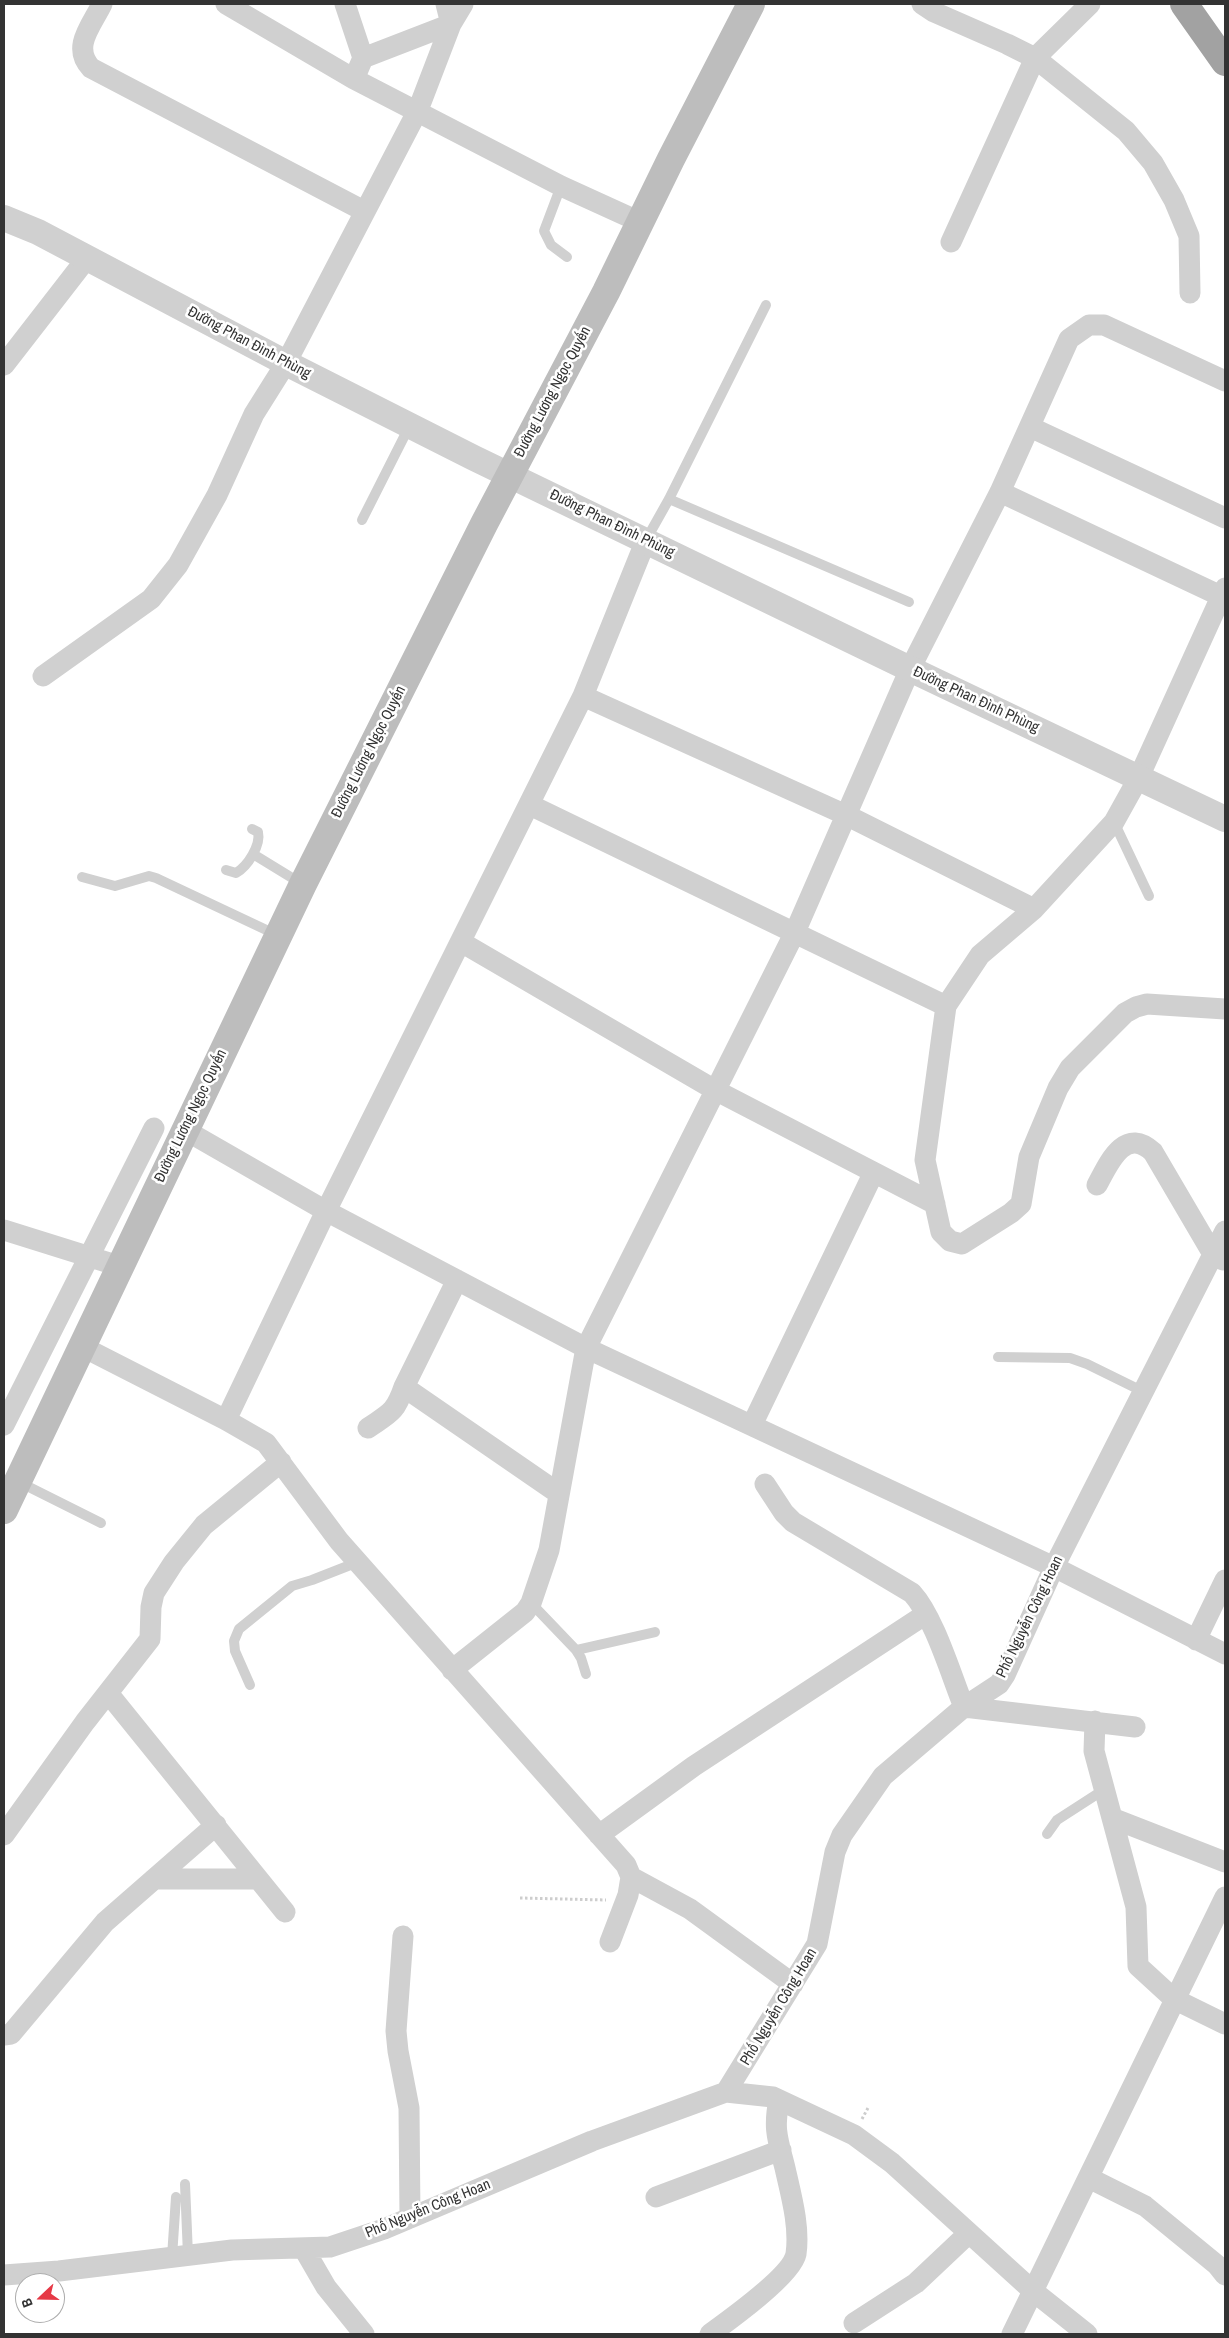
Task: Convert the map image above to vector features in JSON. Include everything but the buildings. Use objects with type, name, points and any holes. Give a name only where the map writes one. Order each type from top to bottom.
[{"type":"highway","points":[[1185,4],[1225,62]]},
{"type":"main road","name":"Đường Lương Ngọc Quyến","points":[[4,1510],[303,884],[509,475],[606,292],[752,4]]},
{"type":"street","points":[[102,4],[82,45],[84,60],[91,68],[364,211]]},
{"type":"street","points":[[226,4],[354,79],[418,110],[561,186],[640,222]]},
{"type":"street","points":[[344,4],[363,58],[354,79]]},
{"type":"street","points":[[446,4],[451,24]]},
{"type":"street","points":[[43,676],[151,599],[178,565],[217,495],[254,414],[286,363],[418,110],[451,24],[463,4]]},
{"type":"street","points":[[922,4],[934,12],[1034,58],[1126,131],[1153,163],[1174,200],[1189,236],[1190,293]]},
{"type":"street","points":[[951,242],[1034,58],[1090,4]]},
{"type":"street","points":[[363,58],[451,24]]},
{"type":"street","name":"Đường Phan Đình Phùng","points":[[4,218],[38,232],[286,363],[509,475],[1225,819]]},
{"type":"street","points":[[4,365],[87,258]]},
{"type":"street","points":[[452,1670],[525,1612],[531,1603],[548,1550],[586,1348],[795,932],[910,669],[1000,492],[1069,339],[1089,324],[1104,325],[1225,381]]},
{"type":"street","points":[[1030,427],[1225,518]]},
{"type":"street","points":[[1000,492],[1224,594],[1139,777],[1114,822],[1034,909],[980,955],[946,1006],[925,1160],[941,1232],[950,1241],[962,1244],[1011,1213],[1020,1204],[1029,1157],[1058,1088],[1070,1068],[1125,1013],[1147,1004],[1225,1009]]},
{"type":"street","points":[[226,1420],[326,1210],[583,696],[646,540]]},
{"type":"street","points":[[583,696],[846,815],[1034,909]]},
{"type":"street","points":[[530,804],[946,1006]]},
{"type":"street","points":[[461,942],[715,1090],[873,1174],[935,1204]]},
{"type":"street","points":[[4,1425],[154,1128]]},
{"type":"street","points":[[185,1130],[326,1210],[586,1348],[1054,1568],[1225,1654]]},
{"type":"street","points":[[1097,1186],[1114,1154],[1122,1146],[1131,1143],[1146,1146],[1153,1152],[1220,1259]]},
{"type":"street","points":[[752,1425],[873,1174]]},
{"type":"street","points":[[4,1230],[119,1266]]},
{"type":"street","name":"Phố Nguyễn Công Hoan","points":[[4,2276],[232,2250],[330,2247],[384,2229],[592,2141],[726,2092],[817,1944],[835,1852],[842,1835],[883,1776],[964,1707],[999,1684],[1005,1676],[1054,1568],[1144,1392],[1220,1259],[1225,1231]]},
{"type":"street","points":[[368,1428],[393,1411],[397,1405],[457,1280]]},
{"type":"street","points":[[81,1346],[226,1420],[266,1443],[308,1501],[358,1562],[626,1865],[630,1886],[610,1942]]},
{"type":"street","points":[[404,1387],[558,1493]]},
{"type":"street","points":[[4,1835],[108,1693],[150,1640],[151,1607],[154,1593],[174,1562],[204,1524],[281,1462]]},
{"type":"street","points":[[765,1484],[784,1513],[793,1522],[912,1593],[926,1614],[964,1707],[1135,1727]]},
{"type":"street","points":[[1196,1640],[1225,1580]]},
{"type":"street","points":[[599,1835],[694,1766],[926,1614]]},
{"type":"street","points":[[108,1693],[285,1912]]},
{"type":"street","points":[[1095,1721],[1093,1743],[1136,1907],[1138,1966],[1174,1999],[1225,2024]]},
{"type":"street","points":[[1112,1818],[1225,1862]]},
{"type":"street","points":[[4,2035],[11,2034],[105,1922],[216,1825]]},
{"type":"street","points":[[154,1879],[258,1879]]},
{"type":"street","points":[[630,1886],[690,1909],[793,1984]]},
{"type":"street","points":[[1012,2334],[1225,1898]]},
{"type":"street","points":[[403,1936],[396,2031],[409,2108],[410,2218]]},
{"type":"street","points":[[726,2092],[773,2097],[854,2135],[892,2163],[1033,2291],[1088,2334]]},
{"type":"street","points":[[710,2334],[750,2304],[794,2261],[796,2254],[795,2214],[775,2125],[779,2100]]},
{"type":"street","points":[[656,2197],[781,2150]]},
{"type":"street","points":[[1089,2178],[1145,2206],[1222,2263]]},
{"type":"street","points":[[854,2323],[916,2283],[969,2233]]},
{"type":"street","points":[[304,2249],[326,2287],[364,2334]]},
{"type":"lane","points":[[561,186],[544,231],[551,245],[567,257]]},
{"type":"lane","points":[[646,540],[669,499],[766,305]]},
{"type":"lane","points":[[362,520],[409,425]]},
{"type":"lane","points":[[669,499],[909,602]]},
{"type":"lane","points":[[1114,822],[1149,896]]},
{"type":"lane","points":[[226,870],[236,873],[241,870],[253,854],[259,836],[258,832],[252,829]]},
{"type":"lane","points":[[253,854],[303,884]]},
{"type":"lane","points":[[82,877],[115,886],[149,876],[156,878],[278,935]]},
{"type":"lane","points":[[998,1357],[1070,1358],[1087,1364],[1144,1392]]},
{"type":"lane","points":[[18,1481],[101,1523]]},
{"type":"lane","points":[[250,1686],[235,1651],[234,1641],[239,1629],[292,1586],[358,1562]]},
{"type":"lane","points":[[531,1603],[576,1650],[581,1658],[586,1674]]},
{"type":"lane","points":[[576,1650],[655,1632]]},
{"type":"lane","points":[[1047,1834],[1058,1820],[1105,1789]]},
{"type":"lane","points":[[180,2256],[185,2184]]},
{"type":"lane","points":[[176,2197],[180,2256]]},
{"type":"path","points":[[520,1898],[599,1901],[630,1886]]}]
